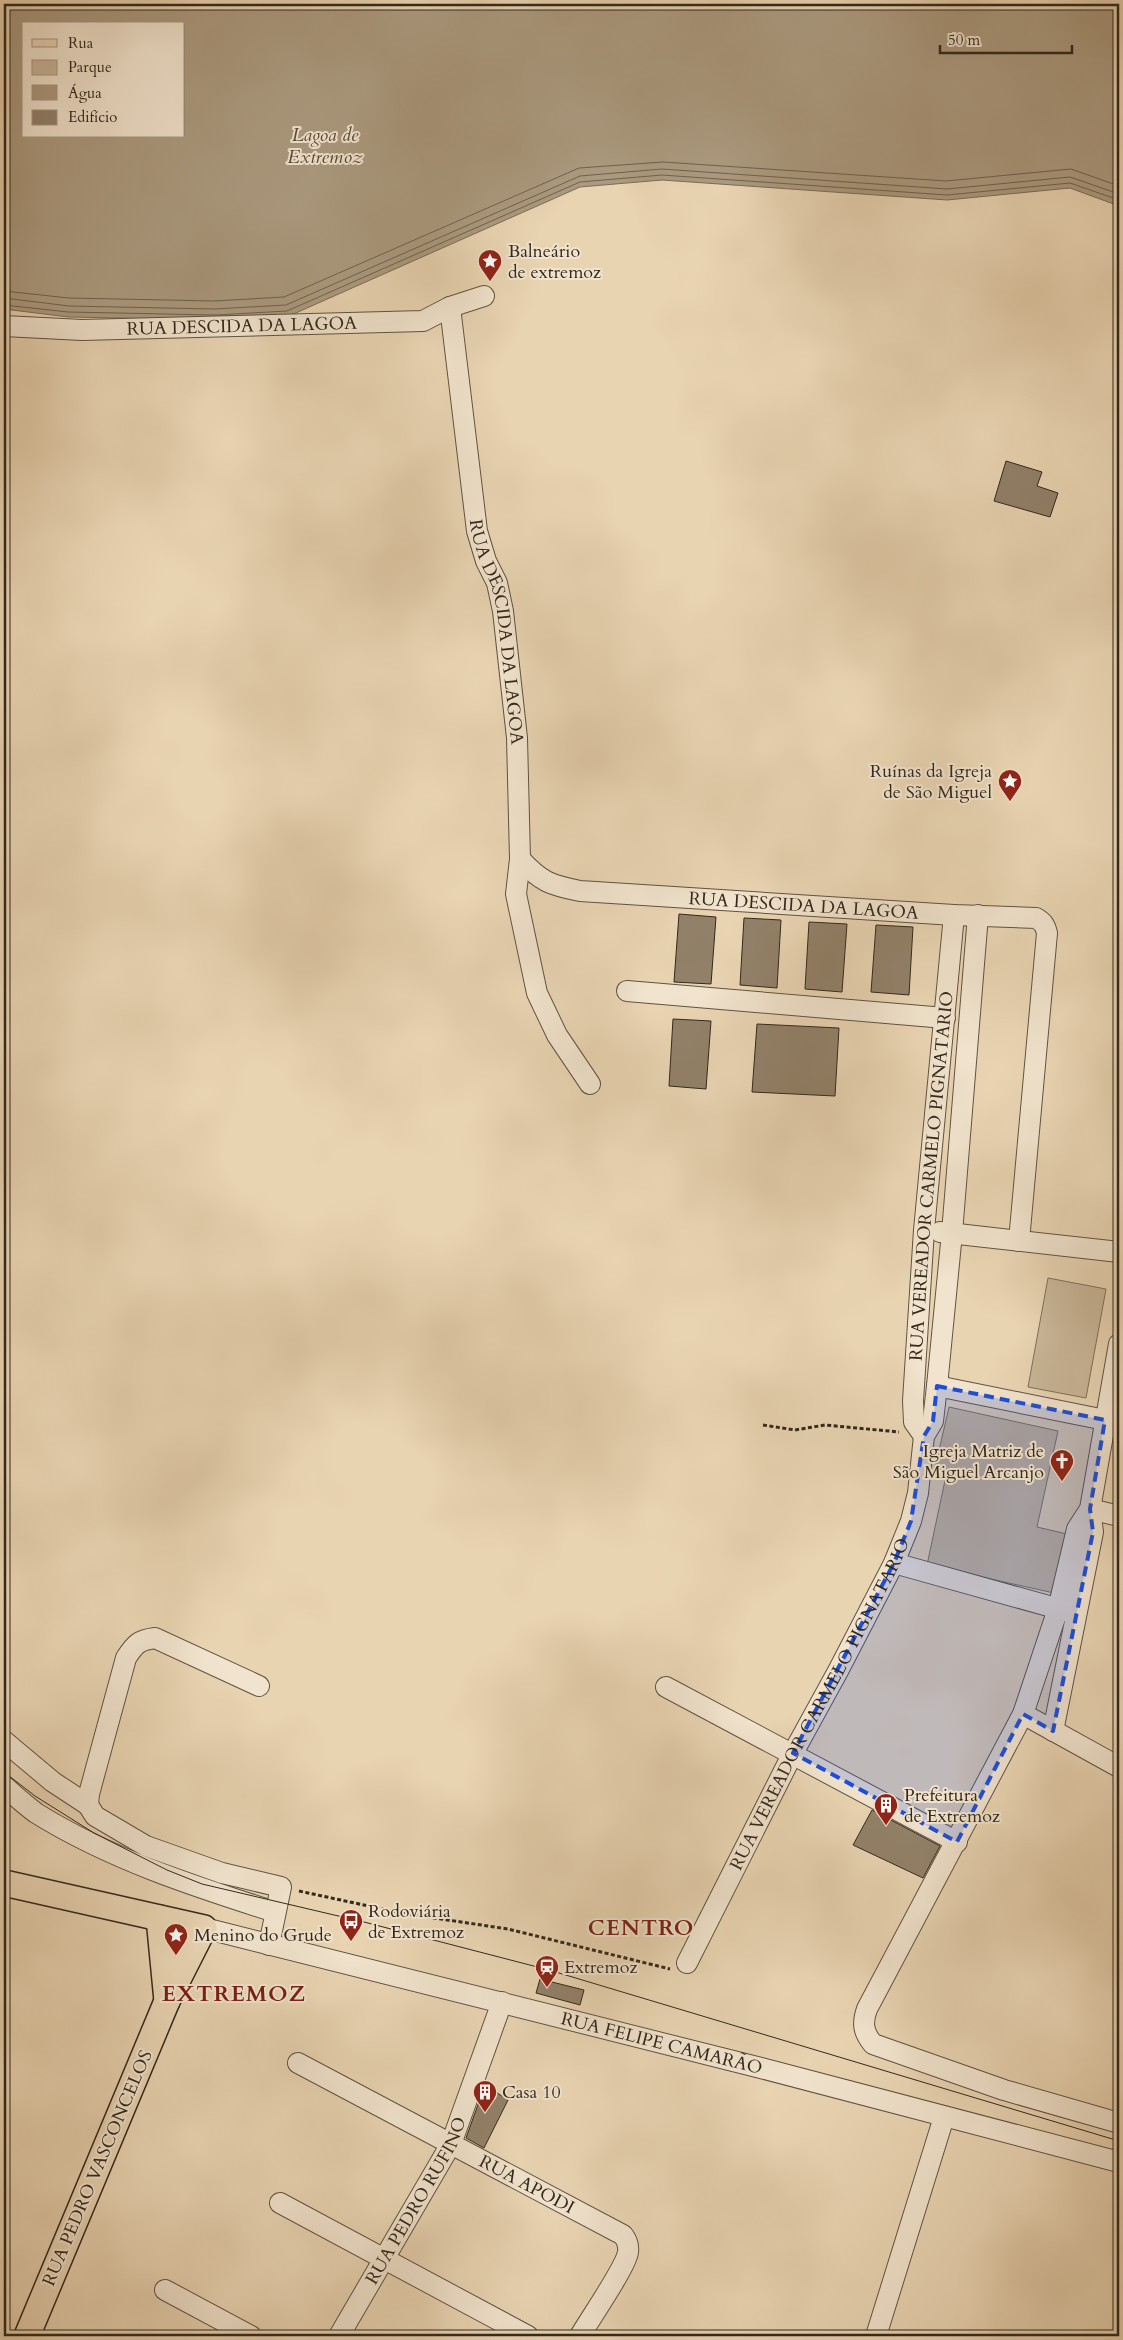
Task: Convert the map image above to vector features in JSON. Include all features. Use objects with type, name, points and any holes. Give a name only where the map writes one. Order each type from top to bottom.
[{"type":"main road","points":[[4,1883],[204,1928]]},
{"type":"main road","name":"RUA PEDRO VASCONCELOS","points":[[160,1918],[167,2001]]},
{"type":"main road","name":"RUA PEDRO VASCONCELOS","points":[[27,2336],[167,2001],[204,1928]]},
{"type":"street","points":[[450,307],[484,296]]},
{"type":"street","name":"RUA DESCIDA DA LAGOA","points":[[4,326],[82,330],[423,321],[450,307],[477,531],[486,561],[497,583],[503,611],[517,738],[520,859],[533,874],[552,886],[580,891],[954,915],[1036,918],[1046,925],[1019,1241]]},
{"type":"street","points":[[520,859],[516,894],[537,993],[557,1035],[590,1084]]},
{"type":"street","name":"RUA VEREADOR CARMELO PIGNATARIO","points":[[924,1436],[914,1422],[913,1401],[924,1230],[954,915]]},
{"type":"street","name":"RUA VEREADOR CARMELO PIGNATARIO","points":[[687,1963],[793,1753],[894,1563],[911,1521],[918,1493],[924,1436],[933,1421],[937,1386],[952,1233],[978,915]]},
{"type":"street","points":[[627,992],[945,1018]]},
{"type":"street","points":[[924,1230],[1119,1252]]},
{"type":"street","points":[[1053,1731],[1078,1530],[1090,1509],[1119,1344]]},
{"type":"street","points":[[937,1386],[1105,1420]]},
{"type":"street","points":[[1090,1509],[1119,1516]]},
{"type":"street","points":[[894,1563],[1067,1611]]},
{"type":"street","points":[[1067,1611],[1023,1714],[867,2009],[863,2026],[867,2036],[874,2044],[1004,2090],[1119,2123]]},
{"type":"street","points":[[88,1806],[89,1794],[126,1658],[135,1643],[155,1638],[259,1686]]},
{"type":"street","points":[[666,1687],[957,1842]]},
{"type":"street","points":[[1023,1714],[1119,1767]]},
{"type":"street","points":[[4,1741],[53,1782],[88,1806],[96,1816],[146,1846],[222,1873],[282,1887],[269,1945]]},
{"type":"street","points":[[4,1786],[35,1812],[124,1858],[182,1883],[275,1912]]},
{"type":"street","name":"RUA FELIPE CAMARÃO","points":[[204,1928],[502,2002],[1119,2162]]},
{"type":"street","name":"RUA PEDRO RUFINO","points":[[339,2336],[451,2144],[502,2002]]},
{"type":"street","name":"RUA APODI","points":[[298,2063],[623,2235],[627,2240],[628,2247],[624,2263],[580,2336]]},
{"type":"street","points":[[876,2336],[944,2116]]},
{"type":"street","points":[[280,2203],[528,2336]]},
{"type":"street","points":[[165,2290],[251,2336]]},
{"type":"path","points":[[763,1426],[796,1430],[825,1425],[924,1436]]},
{"type":"path","points":[[4,1534],[4,1501],[8,1466]]},
{"type":"path","points":[[282,1887],[401,1913],[508,1929],[674,1970],[682,1968],[687,1963]]},
{"type":"highlighted area","points":[[937,1386],[1105,1420],[1090,1509],[1093,1532],[1053,1731],[1023,1714],[957,1842],[793,1753],[894,1563],[911,1521],[924,1436],[933,1421]]},
{"type":"green space","points":[[1048,1278],[1106,1289],[1086,1398],[1028,1387]]},
{"type":"green space","points":[[949,1407],[1058,1431],[1037,1527],[1067,1534],[1054,1593],[927,1565],[947,1471],[935,1468]]},
{"type":"water","name":"Lagoa de Extremoz","points":[[4,4],[1119,4],[1119,206],[1070,188],[947,200],[662,180],[580,187],[289,316],[215,320],[68,317],[4,309]]},
{"type":"building","points":[[1006,461],[1042,472],[1037,486],[1058,493],[1050,517],[994,501]]},
{"type":"building","points":[[679,914],[716,917],[711,984],[674,982]]},
{"type":"building","points":[[744,918],[781,920],[777,988],[740,985]]},
{"type":"building","points":[[809,922],[847,924],[842,992],[805,989]]},
{"type":"building","points":[[876,925],[913,927],[909,995],[871,992]]},
{"type":"building","points":[[673,1019],[711,1021],[706,1089],[669,1086]]},
{"type":"building","points":[[757,1024],[839,1028],[835,1096],[752,1092]]},
{"type":"building","name":"Prefeitura de Extremoz","points":[[872,1810],[940,1846],[923,1878],[853,1845]]},
{"type":"building","points":[[540,1979],[584,1990],[580,2005],[536,1993]]},
{"type":"building","name":"Casa 10","points":[[485,2085],[508,2100],[484,2148],[466,2138]]},
{"type":"tram line","points":[[4,1772],[35,1796],[94,1833],[167,1870],[202,1884],[364,1922],[549,1970],[1119,2141]]},
{"type":"place","name":"Balneário de extremoz","points":[[490,282]]},
{"type":"place","name":"Ruínas da Igreja de São Miguel","points":[[1010,802]]},
{"type":"place","name":"Igreja Matriz de São Miguel Arcanjo","points":[[1062,1482]]},
{"type":"place","name":"Prefeitura de Extremoz","points":[[886,1826]]},
{"type":"place","name":"Rodoviária de Extremoz","points":[[351,1942]]},
{"type":"place","name":"Menino do Grude","points":[[176,1956]]},
{"type":"place","name":"Extremoz","points":[[547,1988]]},
{"type":"place","name":"Casa 10","points":[[485,2113]]},
{"type":"district","name":"CENTRO","points":[[641,1927]]},
{"type":"district","name":"EXTREMOZ","points":[[234,1993]]}]
